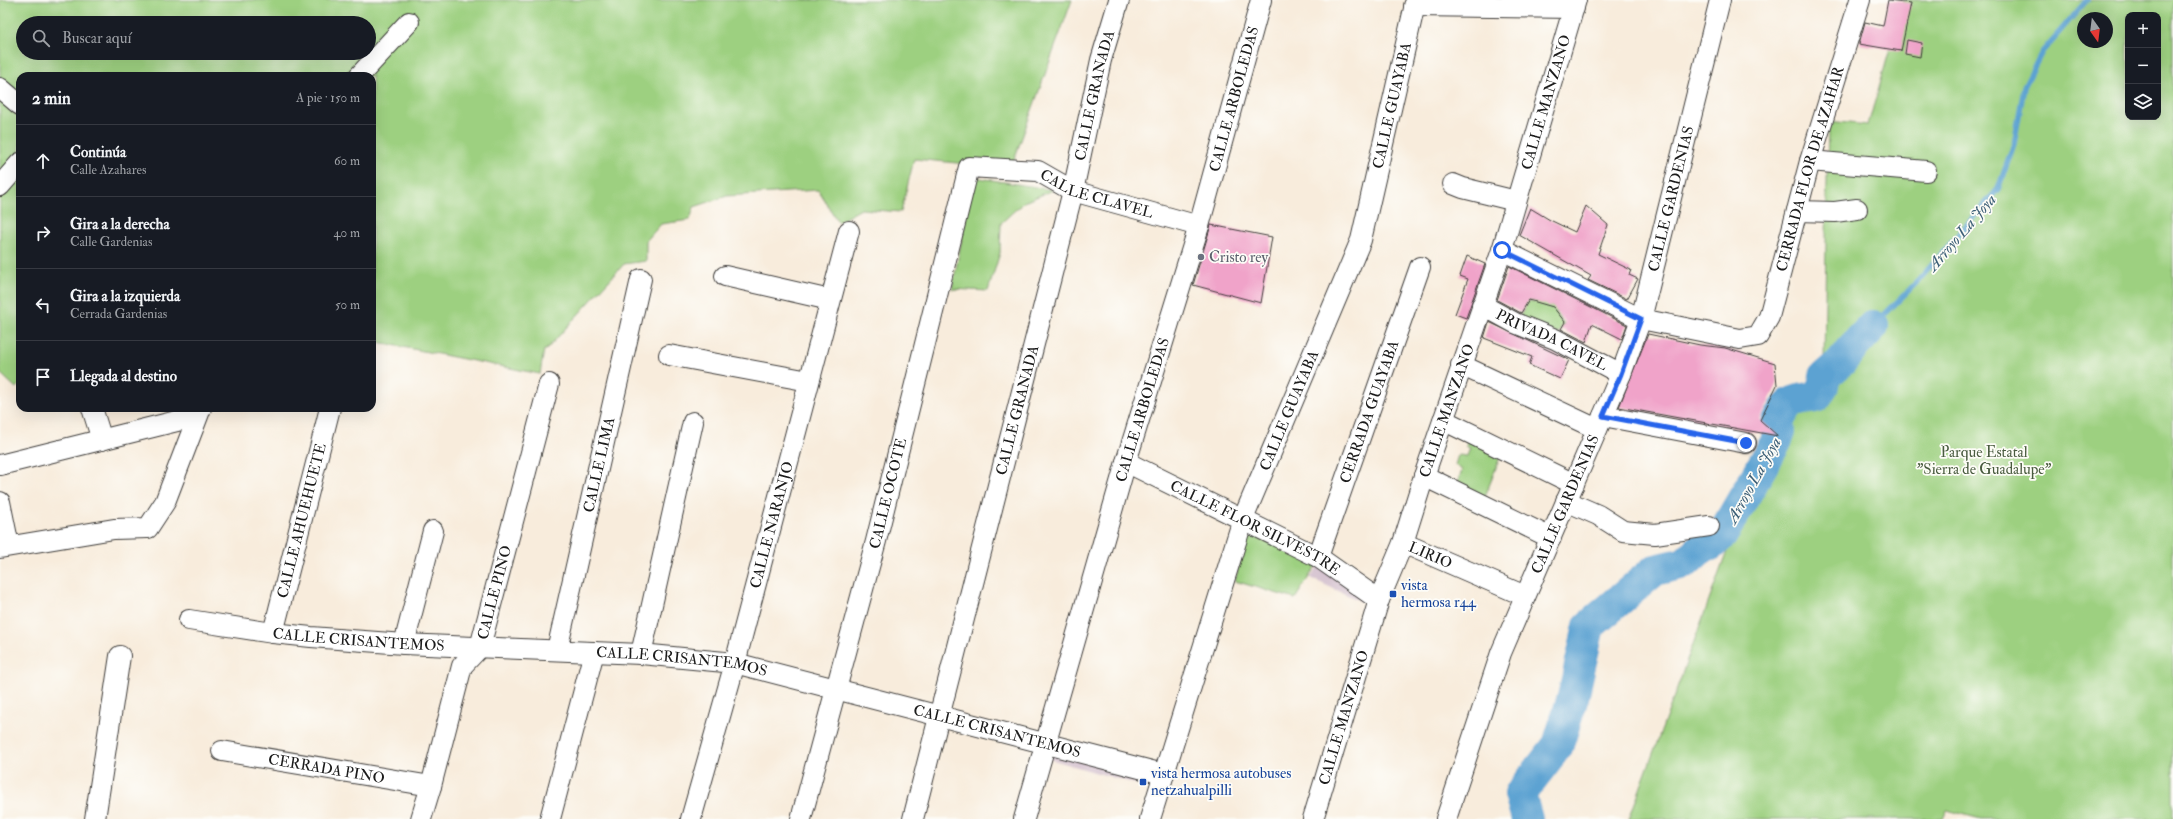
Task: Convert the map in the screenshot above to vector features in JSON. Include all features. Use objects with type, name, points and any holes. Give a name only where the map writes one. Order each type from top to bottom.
[{"type":"street","name":"CALLE GRANADA","points":[[913,819],[1073,191],[1101,60],[1119,0]]},
{"type":"street","name":"CALLE ARBOLEDAS","points":[[1024,819],[1126,462],[1200,226],[1261,0]]},
{"type":"street","name":"CALLE GARDENIAS","points":[[1446,819],[1501,653],[1621,374],[1641,319],[1720,0]]},
{"type":"street","name":"CERRADA FLOR DE AZAHAR","points":[[1641,319],[1740,339],[1758,336],[1769,317],[1810,161],[1860,0]]},
{"type":"street","points":[[1415,3],[1575,4]]},
{"type":"street","name":"CALLE GUAYABA","points":[[1150,819],[1243,519],[1361,240],[1415,3]]},
{"type":"street","name":"CALLE MANZANO","points":[[1313,819],[1379,600],[1403,543],[1461,365],[1502,250],[1575,4]]},
{"type":"street","points":[[376,58],[409,22]]},
{"type":"street","points":[[363,72],[374,60]]},
{"type":"street","points":[[0,88],[16,102]]},
{"type":"street","points":[[1810,161],[1926,171]]},
{"type":"street","name":"CALLE CLAVEL","points":[[969,167],[1038,171],[1073,191],[1200,226]]},
{"type":"street","name":"CALLE OCOTE","points":[[801,819],[878,533],[969,167]]},
{"type":"street","points":[[0,186],[16,168]]},
{"type":"street","points":[[1453,184],[1463,188],[1516,201]]},
{"type":"street","points":[[1797,211],[1835,212],[1856,209]]},
{"type":"street","name":"CALLE NARANJO","points":[[691,819],[735,663],[849,231]]},
{"type":"street","points":[[1502,250],[1641,319]]},
{"type":"street","name":"CERRADA GUAYABA","points":[[1318,557],[1420,267]]},
{"type":"street","points":[[725,276],[830,300]]},
{"type":"street","name":"CALLE LIMA","points":[[557,650],[641,279]]},
{"type":"street","name":"PRIVADA CAVEL","points":[[1482,305],[1514,323],[1555,339],[1621,374]]},
{"type":"street","points":[[669,355],[809,381]]},
{"type":"street","points":[[1461,365],[1600,422],[1746,443]]},
{"type":"street","name":"CALLE PINO","points":[[420,819],[432,786],[462,666],[480,647],[549,384]]},
{"type":"street","points":[[93,412],[102,440]]},
{"type":"street","points":[[0,465],[102,440],[199,412]]},
{"type":"street","points":[[0,502],[4,547],[114,529],[148,528],[165,502],[199,412]]},
{"type":"street","name":"CALLE AHUEHUETE","points":[[273,634],[329,412]]},
{"type":"street","points":[[1443,420],[1570,492],[1598,515],[1623,531],[1655,534],[1710,526]]},
{"type":"street","points":[[641,654],[693,422]]},
{"type":"street","name":"CALLE FLOR SILVESTRE","points":[[1126,462],[1318,557],[1379,600]]},
{"type":"street","points":[[1424,476],[1551,538]]},
{"type":"street","points":[[404,644],[433,531]]},
{"type":"street","name":"LIRIO","points":[[1403,543],[1525,596]]},
{"type":"street","name":"CALLE CRISANTEMOS","points":[[189,620],[273,634],[404,644],[641,654],[735,663],[1163,774]]},
{"type":"street","points":[[550,819],[594,652]]},
{"type":"street","points":[[95,819],[120,656]]},
{"type":"street","name":"CERRADA PINO","points":[[222,751],[432,786]]},
{"type":"shaded area","points":[[1320,563],[1372,598],[1365,603],[1310,578]]},
{"type":"shaded area","points":[[1047,746],[1158,777],[1156,790],[1046,758]]},
{"type":"green space","points":[[0,0],[1072,0],[1011,168],[914,159],[901,212],[861,209],[838,222],[818,190],[727,196],[694,207],[690,220],[661,224],[646,241],[646,261],[624,264],[546,350],[544,350],[540,374],[376,342],[376,72],[16,72],[16,388],[0,373]]},
{"type":"green space","name":"Parque Estatal \"Sierra de Guadalupe\"","points":[[1904,0],[2173,0],[2173,819],[1981,819],[1947,810],[1943,819],[1629,819],[1729,546],[1746,519],[1824,361],[1828,121],[1868,125]]},
{"type":"green space","points":[[974,177],[1053,190],[1024,202],[1001,223],[1000,253],[988,291],[952,289]]},
{"type":"green space","points":[[1528,301],[1541,302],[1558,308],[1556,312],[1564,324],[1558,334],[1517,321]]},
{"type":"green space","points":[[1469,440],[1503,449],[1483,502],[1456,489],[1462,470],[1455,465],[1458,455],[1467,456],[1470,448],[1466,446]]},
{"type":"green space","points":[[1249,528],[1319,561],[1295,599],[1235,581]]},
{"type":"building","points":[[1888,0],[1911,3],[1901,51],[1859,44],[1865,22],[1883,26]]},
{"type":"building","points":[[1907,40],[1922,43],[1920,57],[1905,54]]},
{"type":"building","points":[[1586,206],[1608,225],[1598,254],[1631,270],[1629,275],[1638,279],[1627,299],[1588,280],[1591,276],[1519,235],[1530,208],[1575,232]]},
{"type":"building","name":"Cristo rey","points":[[1211,225],[1272,237],[1261,303],[1193,285]]},
{"type":"building","points":[[1467,256],[1485,264],[1466,318],[1455,314],[1468,279],[1460,276]]},
{"type":"building","points":[[1509,266],[1627,325],[1622,339],[1592,324],[1586,342],[1561,329],[1565,322],[1553,307],[1529,300],[1521,313],[1497,300]]},
{"type":"building","points":[[1489,322],[1569,360],[1560,379],[1529,365],[1532,357],[1484,338]]},
{"type":"building","points":[[1648,334],[1700,345],[1725,348],[1775,363],[1777,385],[1760,420],[1778,436],[1619,407]]},
{"type":"waterway","name":"Arroyo La Joya","points":[[1873,326],[1918,281],[1998,189],[2014,144],[2024,87],[2042,52],[2087,0]]},
{"type":"waterway","name":"Arroyo La Joya","points":[[1527,819],[1520,794],[1558,745],[1573,697],[1589,626],[1655,570],[1685,563],[1700,549],[1711,545],[1722,535],[1776,442],[1780,432],[1777,424],[1784,410],[1795,401],[1816,397],[1823,386],[1825,376],[1841,362],[1873,326]]},
{"type":"place","name":"Cristo rey","points":[[1201,257]]},
{"type":"place","name":"vista hermosa r44","points":[[1393,594]]},
{"type":"place","name":"vista hermosa autobuses netzahualpilli","points":[[1143,782]]},
{"type":"route","points":[[1502,250],[1641,319],[1621,374],[1603,416],[1746,443]]}]
